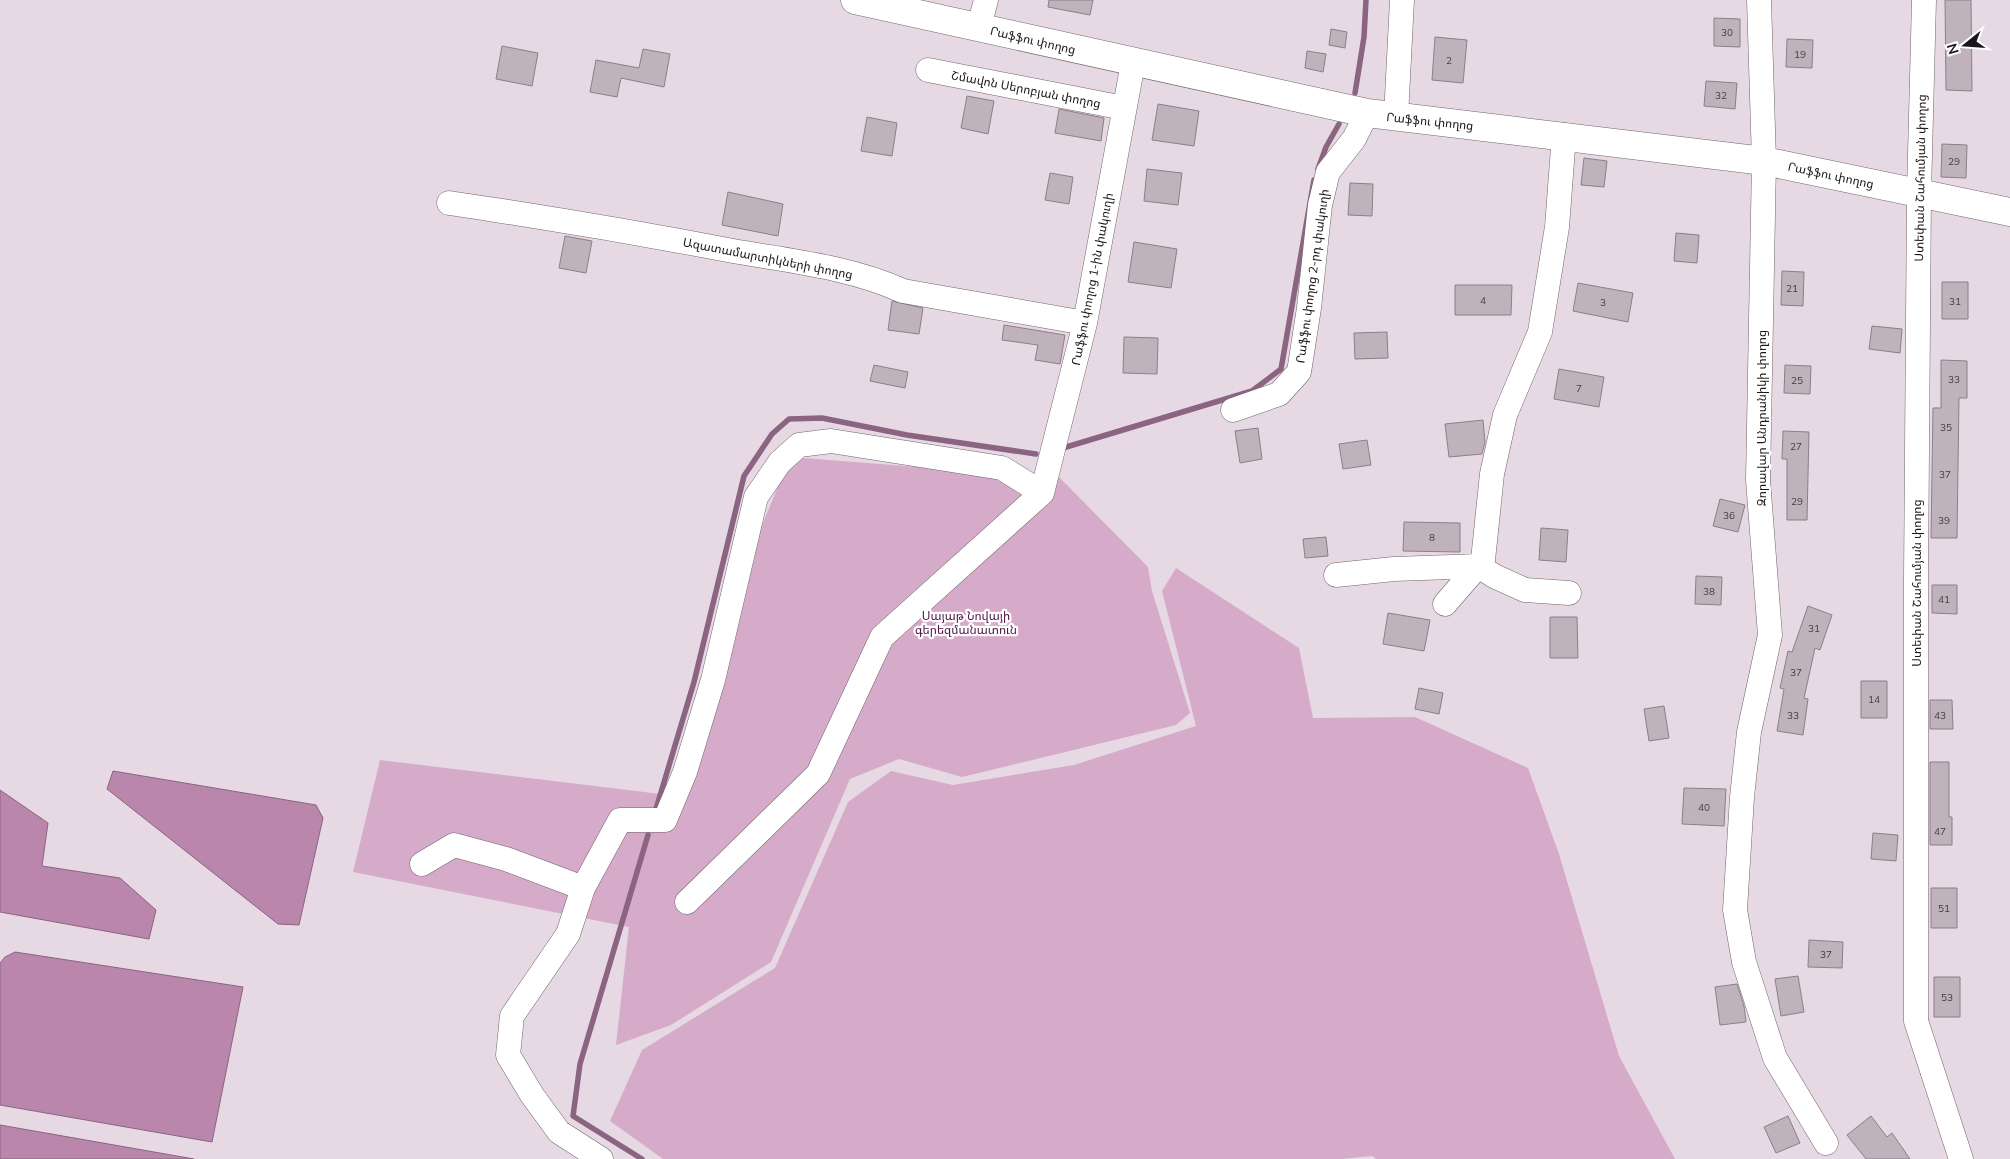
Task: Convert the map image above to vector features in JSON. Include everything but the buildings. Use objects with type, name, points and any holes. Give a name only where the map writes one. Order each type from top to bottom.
[{"type":"main road","name":"Րաֆֆու փողոց","points":[[855,0],[1133,63],[1286,94],[1367,113],[1764,161],[2010,212]]},
{"type":"street","points":[[979,27],[986,0]]},
{"type":"street","points":[[1396,117],[1402,0]]},
{"type":"street","name":"Զորավար Անդրանիկի փողոց","points":[[1759,0],[1764,161],[1758,480],[1770,636],[1749,732],[1742,797],[1735,910],[1744,962],[1775,1058],[1826,1143]]},
{"type":"street","name":"Ստեփան Շահումյան փողոց","points":[[1924,0],[1919,193],[1916,1021],[1961,1159]]},
{"type":"street","name":"Րաֆֆու փողոց 1-ին փակուղի","points":[[1042,493],[1085,324],[1133,63]]},
{"type":"street","name":"Շմավոն Սերոբյան փողոց","points":[[928,70],[1124,108]]},
{"type":"street","name":"Րաֆֆու փողոց 2-րդ փակուղի","points":[[1233,410],[1279,394],[1299,372],[1309,308],[1320,205],[1328,172],[1354,139],[1367,113]]},
{"type":"street","points":[[1444,604],[1484,560],[1492,474],[1505,415],[1540,332],[1557,227],[1564,136]]},
{"type":"street","name":"Ազատամարտիկների փողոց","points":[[449,203],[583,223],[827,268],[885,283],[903,291],[1085,324]]},
{"type":"street","points":[[601,1159],[559,1132],[532,1095],[508,1055],[512,1016],[568,934],[583,888],[620,820],[665,820],[685,772],[713,680],[756,497],[780,462],[799,445],[830,441],[1002,468],[1042,493],[882,637],[818,774],[687,902]]},
{"type":"street","points":[[1336,576],[1394,569],[1479,566],[1494,576],[1525,590],[1569,592]]},
{"type":"street","points":[[422,864],[454,844],[506,859],[583,888]]},
{"type":"green space","name":"Սայաթ Նովայի գերեզմանատուն","points":[[790,457],[1060,478],[1148,567],[1152,591],[1190,713],[1176,725],[962,777],[899,759],[850,779],[771,962],[671,1025],[616,1045],[629,927],[353,872],[380,760],[669,795],[754,545]]},
{"type":"green space","points":[[1176,568],[1299,648],[1313,718],[1415,717],[1528,768],[1559,854],[1619,1056],[1675,1159],[1376,1159],[1372,1156],[1342,1159],[663,1159],[610,1121],[642,1050],[775,968],[848,802],[891,771],[953,785],[1074,765],[1196,726],[1162,591]]},
{"type":"shaded area","points":[[113,771],[316,805],[323,818],[299,925],[278,924],[107,789]]},
{"type":"shaded area","points":[[0,790],[48,823],[42,866],[120,878],[156,910],[149,939],[0,912]]},
{"type":"shaded area","points":[[15,952],[243,987],[212,1142],[0,1105],[0,963],[5,957]]},
{"type":"shaded area","points":[[0,1125],[194,1159],[0,1159]]},
{"type":"waterway","points":[[1355,93],[1364,37],[1366,0]]},
{"type":"waterway","points":[[1318,169],[1326,147],[1339,124]]},
{"type":"waterway","points":[[1063,448],[1252,391],[1281,369],[1314,180]]},
{"type":"waterway","points":[[656,809],[694,682],[744,476],[772,434],[789,419],[822,418],[907,435],[1036,454]]},
{"type":"waterway","points":[[642,1159],[573,1116],[580,1064],[648,835]]}]
